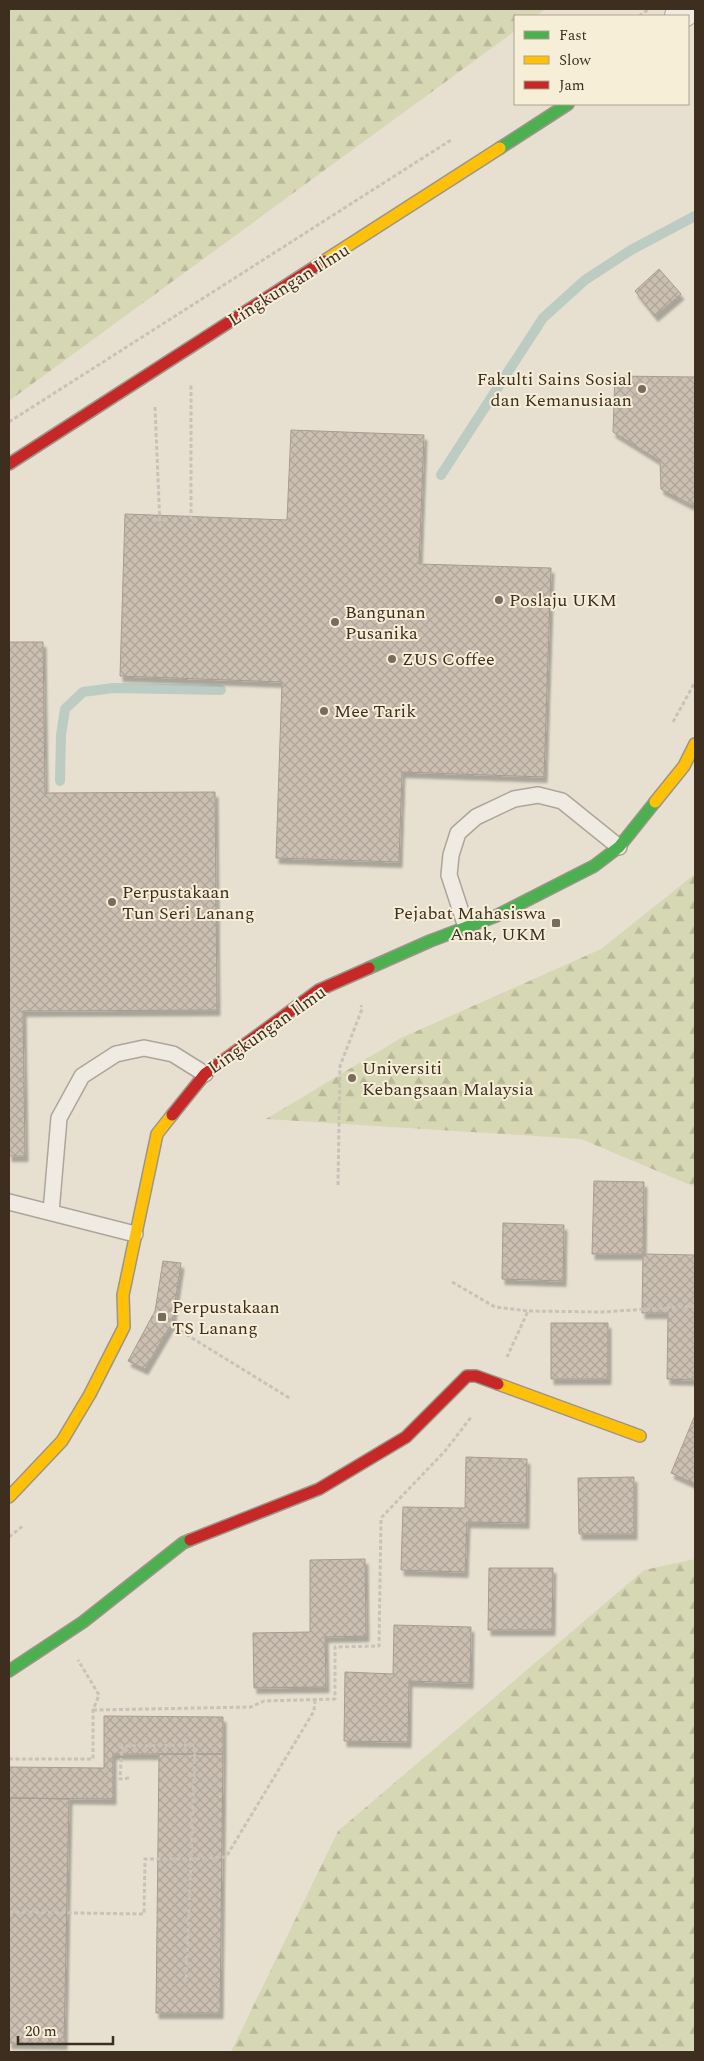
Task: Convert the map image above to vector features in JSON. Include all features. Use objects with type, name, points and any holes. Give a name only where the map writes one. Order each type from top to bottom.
[{"type":"street","name":"Lingkungan Ilmu","points":[[9,464],[566,105]]},
{"type":"street","name":"Lingkungan Ilmu","points":[[9,1497],[62,1441],[90,1394],[124,1327],[122,1295],[157,1134],[205,1074],[319,990],[496,916],[566,882],[594,866],[619,847],[684,766],[695,744]]},
{"type":"street","points":[[9,1671],[63,1635],[183,1543],[327,1484],[406,1437],[467,1376],[476,1376],[640,1436]]},
{"type":"lane","points":[[466,927],[449,875],[451,855],[458,833],[476,817],[514,799],[538,795],[562,801],[619,847]]},
{"type":"lane","points":[[51,1212],[59,1118],[82,1076],[116,1054],[144,1048],[173,1054],[205,1074]]},
{"type":"lane","points":[[9,1202],[135,1234]]},
{"type":"path","points":[[9,422],[457,137]]},
{"type":"path","points":[[191,526],[192,377]]},
{"type":"path","points":[[153,402],[160,526]]},
{"type":"path","points":[[669,729],[695,682]]},
{"type":"path","points":[[338,1185],[340,1066],[362,1010],[359,990],[352,976]]},
{"type":"path","points":[[452,1282],[494,1307],[528,1311],[602,1312],[695,1306]]},
{"type":"path","points":[[122,1295],[291,1399]]},
{"type":"path","points":[[93,1710],[252,1707],[264,1701],[335,1699],[335,1647],[379,1646],[382,1518],[445,1451],[472,1417],[518,1337],[528,1311]]},
{"type":"path","points":[[9,1537],[31,1518]]},
{"type":"path","points":[[9,1760],[93,1758],[93,1710],[99,1696],[63,1635]]},
{"type":"path","points":[[9,1912],[144,1914],[145,1859],[226,1857],[314,1711],[315,1700]]},
{"type":"path","points":[[129,1778],[120,1779],[122,1746],[195,1744],[186,1981]]},
{"type":"green space","points":[[9,9],[546,9],[537,15],[514,15],[514,32],[9,401]]},
{"type":"green space","points":[[695,874],[695,1187],[581,1139],[266,1119],[401,1038],[601,949]]},
{"type":"green space","points":[[695,1559],[695,2052],[231,2052],[338,1831],[644,1570]]},
{"type":"building","points":[[659,269],[681,294],[655,316],[635,291]]},
{"type":"building","points":[[615,376],[695,377],[695,504],[690,504],[661,489],[660,461],[613,432]]},
{"type":"building","name":"Bangunan Pusanika","points":[[291,430],[424,435],[419,564],[551,568],[544,777],[402,772],[399,862],[276,858],[282,682],[120,676],[125,514],[287,520]]},
{"type":"building","name":"Perpustakaan Tun Seri Lanang","points":[[9,642],[43,642],[45,793],[215,792],[217,1010],[23,1011],[25,1156],[9,1156]]},
{"type":"building","points":[[594,1181],[644,1182],[643,1254],[592,1254]]},
{"type":"building","points":[[503,1223],[564,1225],[563,1281],[502,1279]]},
{"type":"building","points":[[643,1254],[695,1255],[695,1380],[667,1379],[668,1313],[642,1313]]},
{"type":"building","name":"Perpustakaan TS Lanang","points":[[163,1261],[181,1263],[172,1323],[145,1369],[128,1361],[155,1311]]},
{"type":"building","points":[[551,1323],[608,1323],[608,1379],[551,1379]]},
{"type":"building","points":[[695,1415],[695,1484],[671,1473]]},
{"type":"building","points":[[466,1457],[527,1459],[526,1523],[467,1522],[465,1572],[401,1570],[403,1507],[465,1508]]},
{"type":"building","points":[[634,1477],[634,1534],[579,1534],[578,1478]]},
{"type":"building","points":[[365,1559],[366,1636],[325,1637],[326,1687],[254,1688],[253,1633],[310,1632],[310,1560]]},
{"type":"building","points":[[489,1568],[553,1568],[552,1630],[488,1630]]},
{"type":"building","points":[[394,1625],[471,1627],[470,1683],[409,1681],[408,1742],[344,1741],[345,1672],[393,1674]]},
{"type":"building","points":[[104,1716],[223,1717],[223,1754],[113,1754],[113,1799],[9,1798],[9,1767],[104,1768]]},
{"type":"building","points":[[159,1754],[223,1754],[220,2013],[156,2013]]},
{"type":"building","points":[[9,1798],[69,1799],[64,2044],[9,2043]]},
{"type":"waterway","points":[[441,475],[543,318],[585,280],[631,250],[695,216]]},
{"type":"waterway","points":[[60,781],[61,735],[65,709],[83,692],[113,688],[221,690]]},
{"type":"traffic: fast","points":[[500,148],[566,105]]},
{"type":"traffic: fast","points":[[369,968],[430,941],[496,916],[594,866],[619,847],[655,802]]},
{"type":"traffic: fast","points":[[9,1671],[83,1622],[183,1543],[190,1540]]},
{"type":"traffic: slow","points":[[324,261],[500,148]]},
{"type":"traffic: slow","points":[[655,802],[684,766],[695,744]]},
{"type":"traffic: slow","points":[[9,1497],[62,1441],[90,1394],[124,1327],[123,1295],[157,1134],[172,1115]]},
{"type":"traffic: slow","points":[[498,1384],[640,1436]]},
{"type":"traffic: jam","points":[[9,464],[324,261]]},
{"type":"traffic: jam","points":[[172,1115],[205,1074],[319,990],[369,968]]},
{"type":"traffic: jam","points":[[190,1540],[319,1489],[406,1437],[467,1376],[476,1376],[498,1384]]},
{"type":"place","name":"Fakulti Sains Sosial dan Kemanusiaan","points":[[642,389]]},
{"type":"place","name":"Poslaju UKM","points":[[499,600]]},
{"type":"place","name":"Bangunan Pusanika","points":[[335,622]]},
{"type":"place","name":"ZUS Coffee","points":[[392,659]]},
{"type":"place","name":"Mee Tarik","points":[[324,711]]},
{"type":"place","name":"Perpustakaan Tun Seri Lanang","points":[[112,902]]},
{"type":"place","name":"Pejabat Mahasiswa Anak, UKM","points":[[556,923]]},
{"type":"place","name":"Universiti Kebangsaan Malaysia","points":[[352,1078]]},
{"type":"place","name":"Perpustakaan TS Lanang","points":[[162,1317]]}]
